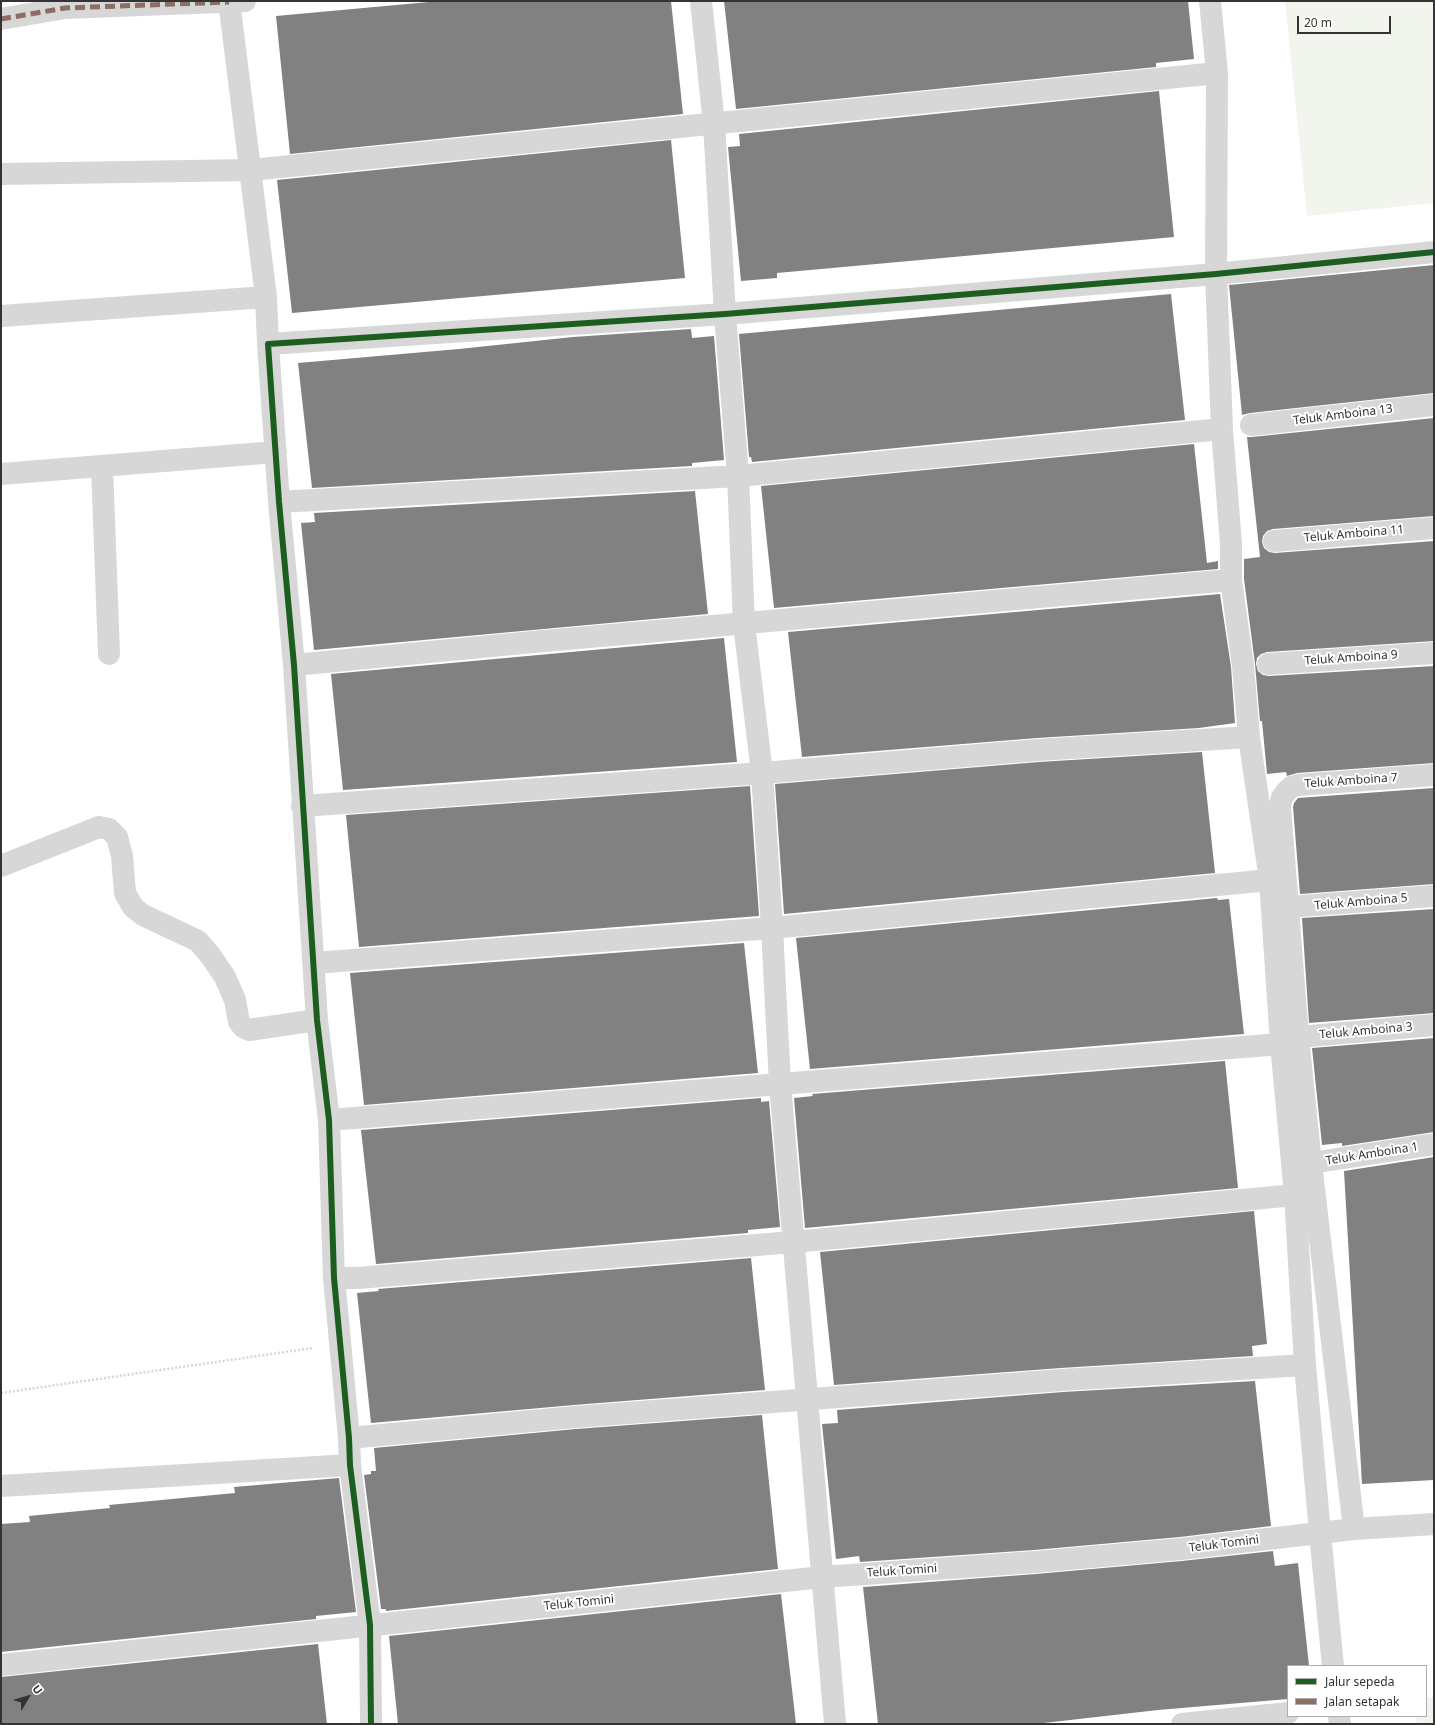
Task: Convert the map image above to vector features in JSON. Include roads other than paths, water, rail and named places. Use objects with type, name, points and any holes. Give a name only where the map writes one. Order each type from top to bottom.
[{"type":"street","points":[[1,19],[65,8],[234,1],[251,170],[266,297],[279,502],[294,665],[317,1020],[329,1120],[334,1278],[349,1438],[350,1464],[370,1625],[371,1724]]},
{"type":"street","points":[[701,1],[714,124],[725,314],[738,476],[744,624],[762,773],[780,1084],[835,1724]]},
{"type":"street","points":[[1210,1],[1217,72],[1216,274],[1222,429],[1231,544],[1231,580],[1290,1041],[1311,1163],[1354,1529]]},
{"type":"street","points":[[1,174],[251,170],[1217,72]]},
{"type":"street","points":[[268,344],[725,314],[1216,274],[1434,252]]},
{"type":"street","points":[[1,316],[266,297]]},
{"type":"street","name":"Teluk Amboina 13","points":[[1251,425],[1434,405]]},
{"type":"street","points":[[279,502],[738,476],[1222,429]]},
{"type":"street","points":[[1,474],[276,452]]},
{"type":"street","points":[[102,466],[109,654]]},
{"type":"street","name":"Teluk Amboina 11","points":[[1274,541],[1434,528]]},
{"type":"street","points":[[294,665],[533,642],[1231,580]]},
{"type":"street","name":"Teluk Amboina 9","points":[[1268,664],[1434,652]]},
{"type":"street","points":[[302,806],[762,773],[1038,750],[1250,737]]},
{"type":"street","name":"Teluk Amboina 7","points":[[1288,907],[1280,806],[1282,797],[1286,792],[1292,787],[1298,785],[1434,775]]},
{"type":"street","points":[[1,866],[99,828],[109,829],[117,837],[122,856],[125,893],[133,907],[143,914],[198,941],[210,955],[225,977],[235,1000],[239,1022],[243,1027],[249,1030],[317,1020]]},
{"type":"street","points":[[314,963],[772,928],[1270,880]]},
{"type":"street","name":"Teluk Amboina 5","points":[[1288,907],[1434,896]]},
{"type":"street","points":[[1288,907],[1290,1041],[1295,1195],[1305,1365],[1333,1665]]},
{"type":"street","name":"Teluk Amboina 3","points":[[329,1120],[1290,1041],[1434,1025]]},
{"type":"street","name":"Teluk Amboina 1","points":[[1311,1163],[1434,1144]]},
{"type":"street","points":[[334,1278],[366,1278],[793,1242],[1295,1195]]},
{"type":"street","points":[[349,1438],[575,1417],[807,1399],[1062,1380],[1305,1365]]},
{"type":"street","points":[[1,1486],[350,1464]]},
{"type":"street","name":"Teluk Tomini","points":[[1,1665],[822,1577],[1173,1550],[1354,1529],[1434,1524]]},
{"type":"street","points":[[1182,1724],[1287,1713]]}]
